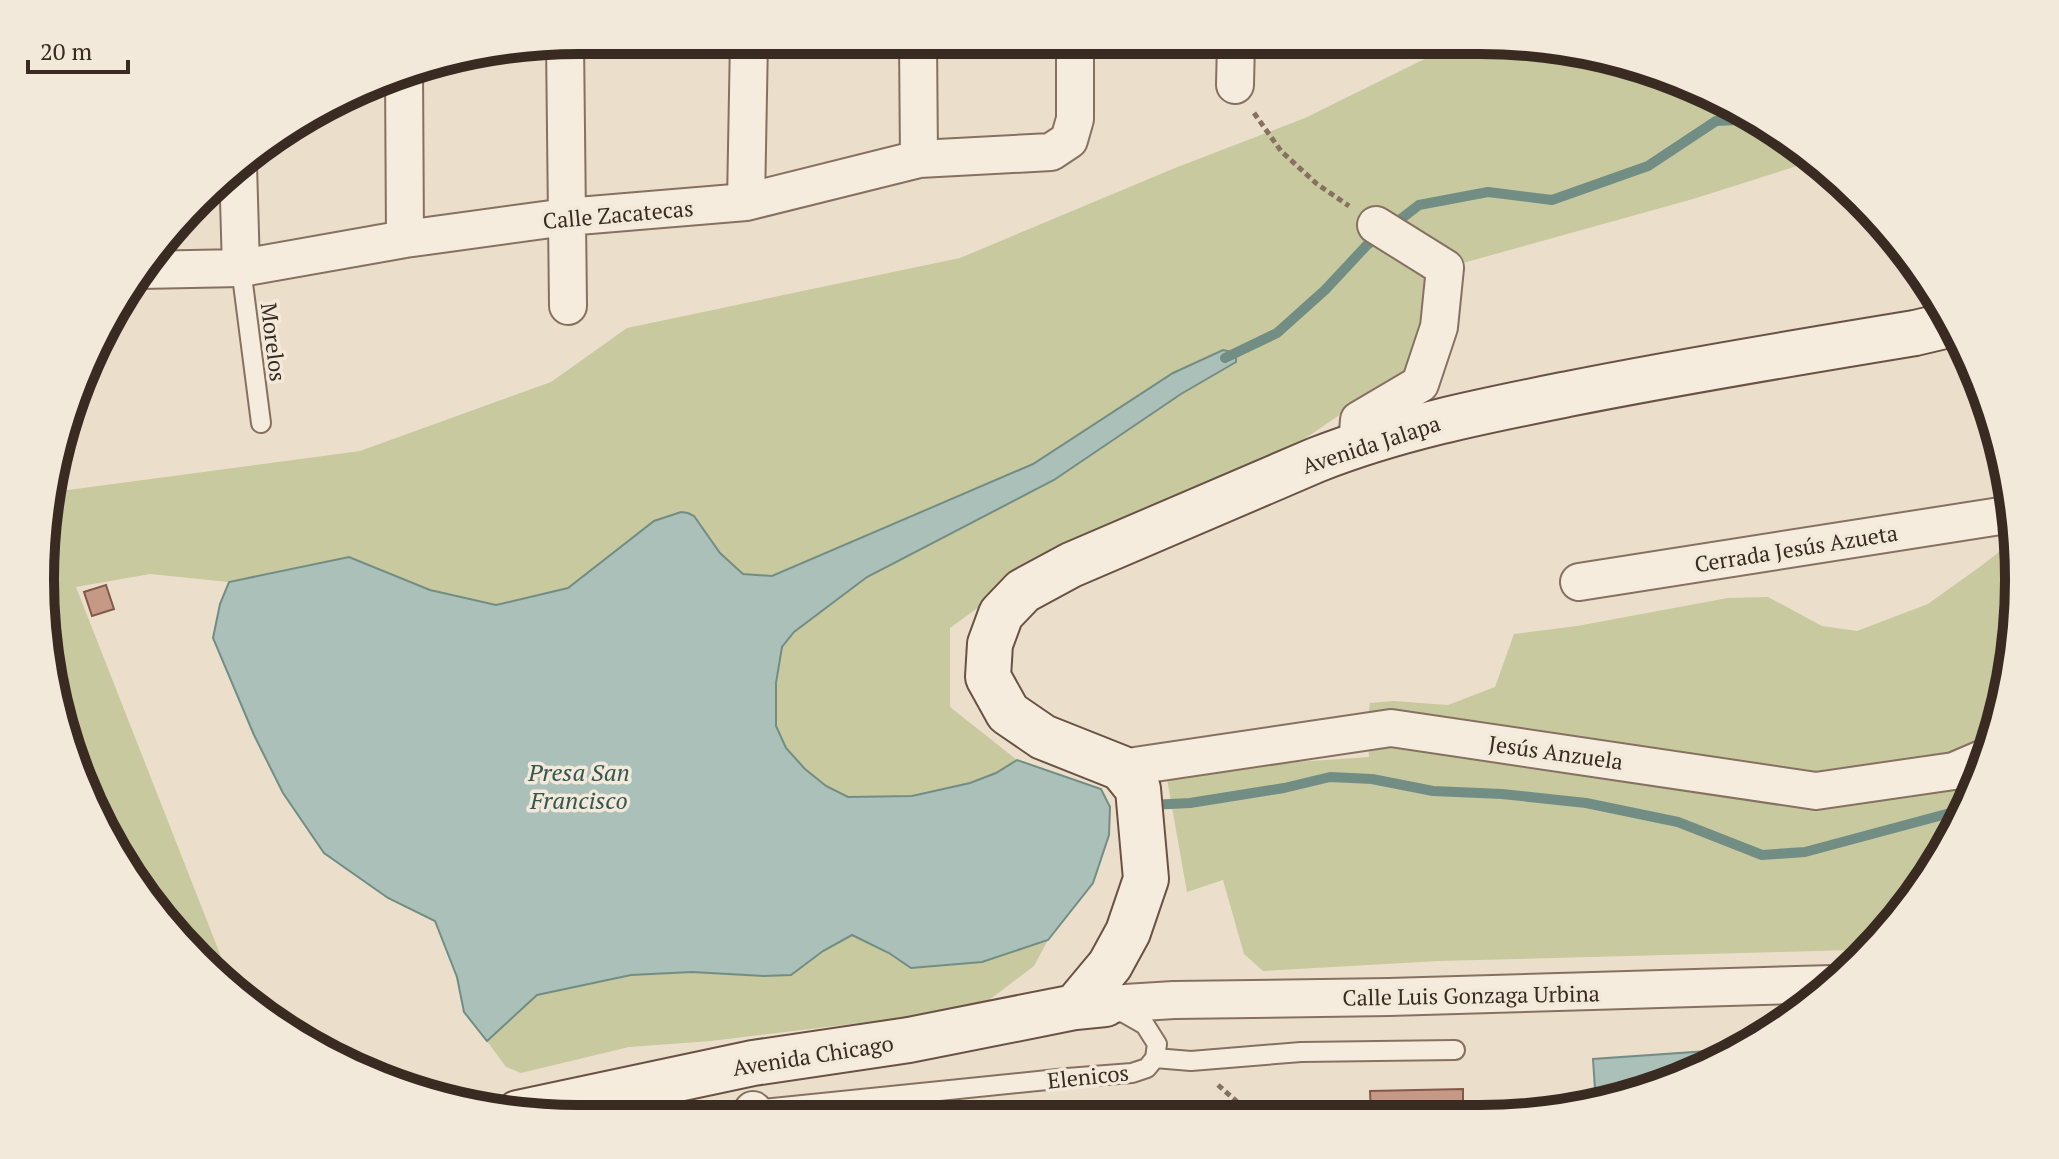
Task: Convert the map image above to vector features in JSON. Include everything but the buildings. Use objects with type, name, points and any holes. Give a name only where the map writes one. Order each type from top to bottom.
[{"type":"street","points":[[565,54],[568,306]]},
{"type":"street","points":[[746,202],[749,54]]},
{"type":"street","points":[[918,54],[919,159]]},
{"type":"street","name":"Calle Zacatecas","points":[[156,270],[241,268],[405,239],[566,217],[746,202],[919,159],[1051,152],[1069,140],[1075,119],[1075,54]]},
{"type":"street","points":[[1235,85],[1236,54]]},
{"type":"street","points":[[404,85],[405,239]]},
{"type":"street","points":[[238,180],[241,268]]},
{"type":"street","points":[[1357,444],[1359,420],[1420,384],[1439,327],[1445,268],[1376,225]]},
{"type":"street","name":"Avenida Jalapa","points":[[1130,779],[1043,737],[1008,713],[988,677],[990,644],[1001,614],[1023,591],[1071,565],[1357,444],[1469,414],[1677,372],[1940,327]]},
{"type":"street","name":"Cerrada Jesús Azueta","points":[[1579,582],[2001,516]]},
{"type":"street","name":"Jesús Anzuela","points":[[1130,779],[1391,728],[1816,791],[1954,771],[1971,764]]},
{"type":"street","points":[[1092,1005],[1128,932],[1146,879],[1130,779]]},
{"type":"street","name":"Calle Luis Gonzaga Urbina","points":[[1092,1005],[1174,1000],[1814,985]]},
{"type":"street","name":"Avenida Chicago","points":[[558,1104],[753,1063],[909,1040],[1092,1005]]},
{"type":"lane","name":"Morelos","points":[[241,268],[261,423]]},
{"type":"lane","name":"Elenicos","points":[[832,1105],[1132,1073],[1147,1068],[1155,1058],[1157,1044],[1145,1025],[1092,1005]]},
{"type":"lane","points":[[1155,1058],[1191,1061],[1301,1052],[1455,1050]]},
{"type":"path","points":[[1235,85],[1281,151],[1317,184],[1376,225]]},
{"type":"path","points":[[1191,1061],[1241,1105]]},
{"type":"green space","points":[[1435,54],[1548,58],[1616,72],[1681,94],[1742,124],[1801,165],[1693,199],[1445,268],[1410,367],[1291,448],[1027,572],[950,628],[950,707],[1017,760],[996,773],[970,783],[912,796],[848,797],[826,786],[785,748],[776,726],[776,683],[782,647],[794,632],[867,577],[1055,480],[1181,394],[1236,363],[1173,373],[1033,464],[772,576],[743,575],[720,553],[694,516],[654,521],[568,588],[496,605],[430,590],[349,557],[229,582],[150,574],[76,587],[225,968],[184,926],[124,842],[94,781],[64,682],[58,648],[54,580],[62,491],[360,451],[551,382],[627,328],[960,258],[1175,168],[1305,118]]},
{"type":"green space","points":[[2004,548],[2001,648],[1977,748],[1965,781],[1935,842],[1896,899],[1852,950],[1439,961],[1263,971],[1244,954],[1223,880],[1187,892],[1167,779],[1281,763],[1369,757],[1367,724],[1370,703],[1393,701],[1448,705],[1495,687],[1514,634],[1577,626],[1728,598],[1768,597],[1822,626],[1857,631],[1928,604]]},
{"type":"green space","points":[[852,935],[912,968],[982,962],[1048,940],[1034,966],[989,1000],[952,1012],[711,1041],[629,1047],[521,1073],[506,1067],[487,1041],[537,995],[631,975],[692,972],[791,975],[823,951]]},
{"type":"water","name":"Presa San Francisco","points":[[1223,350],[1236,353],[1236,362],[1181,394],[1054,480],[867,577],[794,632],[782,647],[776,683],[776,726],[786,748],[805,769],[826,786],[848,797],[912,796],[970,783],[996,773],[1017,760],[1101,789],[1110,807],[1109,835],[1093,883],[1048,940],[982,962],[911,968],[852,935],[823,951],[791,975],[692,972],[631,975],[537,995],[487,1041],[464,1012],[457,977],[435,921],[388,898],[324,853],[283,793],[254,735],[213,638],[220,604],[229,582],[349,557],[430,590],[496,605],[568,588],[654,521],[681,512],[694,516],[720,553],[743,574],[772,576],[1033,464],[1173,373]]},
{"type":"water","points":[[1713,1051],[1648,1077],[1595,1092],[1593,1059]]},
{"type":"waterway","points":[[1393,225],[1419,205],[1488,192],[1552,200],[1648,166],[1716,121],[1735,120]]},
{"type":"waterway","points":[[1225,358],[1277,333],[1380,235]]},
{"type":"waterway","points":[[1150,805],[1190,803],[1284,788],[1330,777],[1372,779],[1433,791],[1502,794],[1586,803],[1678,822],[1762,855],[1805,852],[1951,813]]}]
